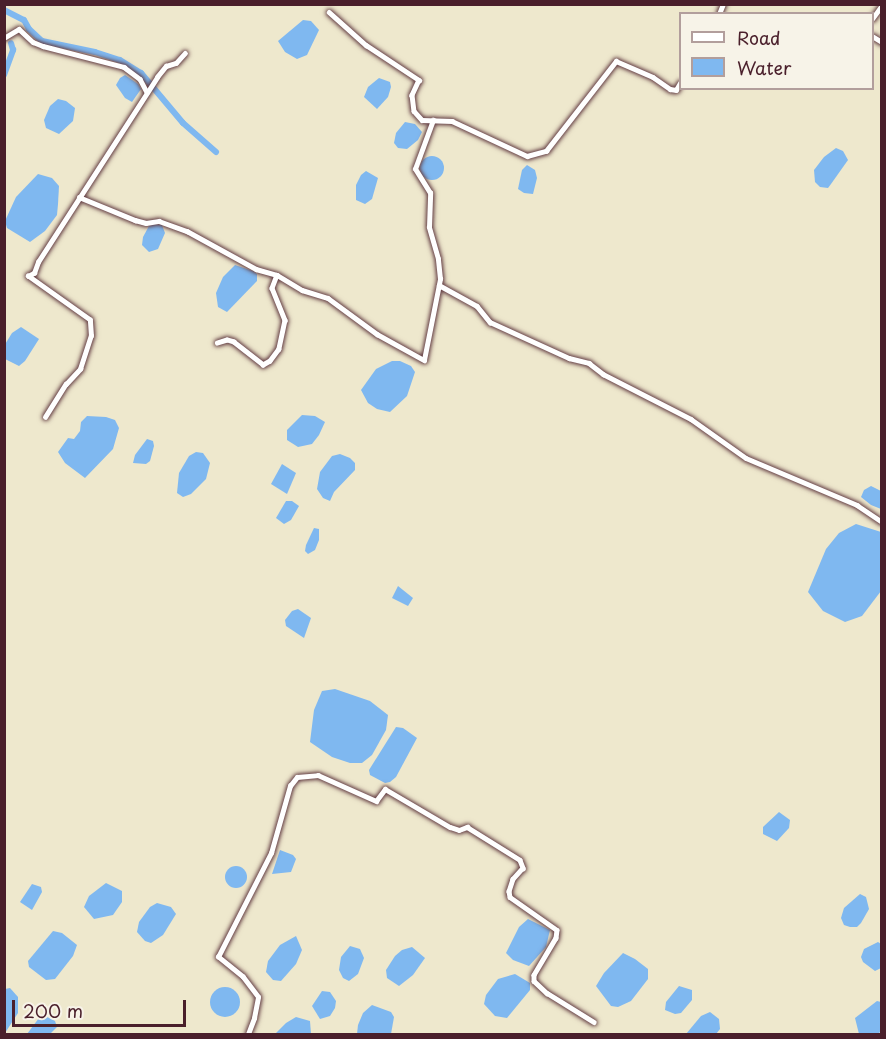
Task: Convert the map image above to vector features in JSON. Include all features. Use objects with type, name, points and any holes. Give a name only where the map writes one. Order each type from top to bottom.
[{"type":"street","points":[[329,12],[366,45],[419,80],[412,95],[414,111],[422,120],[452,121],[527,156],[546,151],[616,62],[653,77],[670,89],[676,90],[679,86]]},
{"type":"street","points":[[4,38],[19,29],[33,42],[43,46],[124,67],[140,79],[147,92]]},
{"type":"street","points":[[45,417],[66,384],[80,369],[91,336],[90,320],[28,276],[34,273],[38,262],[157,77],[166,66],[176,63],[185,52]]},
{"type":"street","points":[[79,197],[135,220],[146,223],[159,221],[187,231],[256,269],[277,275],[302,290],[328,298],[377,334],[424,360],[439,285],[438,260],[429,227],[430,193],[415,169],[433,120]]},
{"type":"street","points":[[218,343],[227,340],[234,342],[263,365],[270,361],[281,341],[285,320],[272,288],[277,275]]},
{"type":"street","points":[[439,285],[477,306],[490,322],[569,358],[589,363],[603,374],[691,419],[746,458],[777,469],[821,492],[857,505],[882,522]]},
{"type":"street","points":[[248,1035],[258,997],[243,977],[218,957],[272,853],[290,786],[297,777],[318,775],[376,801],[385,789],[450,827],[459,830],[467,827],[520,860],[522,868],[513,879],[509,891],[510,897],[557,930],[556,938],[534,975],[534,981],[547,993],[594,1022]]},
{"type":"water","points":[[303,20],[311,21],[319,30],[307,55],[297,59],[285,52],[278,41]]},
{"type":"water","points":[[125,75],[141,89],[132,102],[125,98],[116,85]]},
{"type":"water","points":[[379,78],[390,82],[391,87],[388,97],[377,109],[364,97],[368,87]]},
{"type":"water","points":[[58,99],[66,101],[75,108],[73,121],[59,134],[46,128],[44,120],[50,106]]},
{"type":"water","points":[[405,122],[415,124],[422,132],[418,140],[407,149],[398,148],[394,143],[396,133]]},
{"type":"water","points":[[836,148],[843,151],[848,160],[828,188],[820,187],[815,182],[814,170],[824,157]]},
{"type":"water","points":[[432,156],[441,159],[444,168],[441,177],[432,180],[423,177],[420,168],[423,159]]},
{"type":"water","points":[[527,165],[535,170],[537,178],[533,194],[524,193],[518,189],[522,170]]},
{"type":"water","points":[[366,171],[378,178],[372,199],[365,204],[356,200],[356,185]]},
{"type":"water","points":[[38,174],[52,178],[59,186],[57,215],[45,231],[30,242],[7,228],[5,221],[16,197]]},
{"type":"water","points":[[162,225],[165,233],[158,249],[149,252],[142,245],[143,237],[149,226]]},
{"type":"water","points":[[235,265],[253,271],[257,274],[257,281],[227,312],[218,307],[216,293],[223,277]]},
{"type":"water","points":[[21,327],[39,339],[25,361],[19,366],[5,359],[4,346],[12,333]]},
{"type":"water","points":[[392,361],[400,361],[411,366],[415,372],[407,396],[390,412],[377,409],[368,403],[361,390],[376,369]]},
{"type":"water","points":[[302,415],[315,416],[325,422],[312,444],[298,447],[287,440],[287,430]]},
{"type":"water","points":[[87,416],[115,420],[119,428],[113,449],[85,478],[65,463],[58,452],[68,438],[74,439],[80,431],[81,422]]},
{"type":"water","points":[[147,439],[153,441],[154,446],[150,461],[146,464],[133,463],[135,455]]},
{"type":"water","points":[[196,452],[203,453],[210,463],[206,479],[191,494],[183,497],[177,493],[179,473],[189,456]]},
{"type":"water","points":[[340,454],[355,463],[355,470],[334,492],[330,501],[323,498],[317,489],[320,472],[332,456]]},
{"type":"water","points":[[282,464],[296,473],[287,494],[271,484]]},
{"type":"water","points":[[871,486],[881,491],[881,509],[861,497],[864,490]]},
{"type":"water","points":[[286,501],[292,501],[299,506],[291,520],[284,524],[276,518]]},
{"type":"water","points":[[856,524],[881,532],[881,591],[862,616],[845,622],[823,611],[808,592],[826,549],[839,533]]},
{"type":"water","points":[[314,528],[319,529],[319,540],[315,550],[308,554],[305,551],[306,545]]},
{"type":"water","points":[[398,586],[413,598],[408,606],[392,598]]},
{"type":"water","points":[[298,609],[311,618],[304,638],[286,626],[285,620],[292,611]]},
{"type":"water","points":[[335,689],[370,701],[388,715],[386,730],[372,755],[362,763],[350,763],[332,757],[310,742],[314,710],[322,691]]},
{"type":"water","points":[[396,727],[403,728],[417,738],[396,777],[385,783],[370,775],[369,770]]},
{"type":"water","points":[[779,812],[790,820],[789,828],[777,841],[763,834],[763,827]]},
{"type":"water","points":[[280,850],[293,855],[296,859],[291,872],[272,874]]},
{"type":"water","points":[[236,866],[244,869],[247,877],[244,885],[236,888],[228,885],[225,877],[228,869]]},
{"type":"water","points":[[106,883],[122,891],[122,902],[113,915],[94,919],[84,907],[89,896]]},
{"type":"water","points":[[32,884],[41,887],[42,892],[32,910],[20,902]]},
{"type":"water","points":[[860,894],[866,897],[869,909],[857,927],[844,925],[841,918],[844,908]]},
{"type":"water","points":[[157,903],[171,907],[176,914],[163,935],[151,943],[145,941],[137,932],[139,922],[150,907]]},
{"type":"water","points":[[528,919],[550,930],[546,947],[529,966],[513,960],[506,953],[519,927]]},
{"type":"water","points":[[53,931],[62,933],[77,945],[73,956],[55,979],[46,980],[29,967],[28,961]]},
{"type":"water","points":[[296,936],[302,950],[296,964],[281,981],[273,980],[266,972],[268,961],[280,945]]},
{"type":"water","points":[[878,942],[881,944],[881,968],[875,971],[863,962],[861,957],[864,949]]},
{"type":"water","points":[[350,946],[360,949],[364,958],[358,974],[349,981],[343,978],[339,970],[341,957]]},
{"type":"water","points":[[412,947],[425,958],[413,975],[399,986],[387,978],[386,970],[395,956],[402,950]]},
{"type":"water","points":[[623,953],[648,969],[648,979],[631,1001],[618,1007],[611,1006],[596,986],[604,973]]},
{"type":"water","points":[[515,974],[530,983],[530,990],[507,1018],[495,1016],[484,1004],[486,995],[498,979]]},
{"type":"water","points":[[679,986],[692,990],[692,1000],[681,1013],[675,1014],[665,1010],[666,1002]]},
{"type":"water","points":[[225,987],[231,988],[239,996],[239,1008],[231,1016],[225,1017],[219,1016],[211,1008],[210,1002],[211,996],[219,988]]},
{"type":"water","points":[[10,988],[18,997],[18,1013],[5,1033],[5,989]]},
{"type":"water","points":[[322,991],[330,992],[336,1001],[330,1016],[320,1019],[312,1006]]},
{"type":"water","points":[[877,1001],[881,1002],[881,1031],[878,1034],[859,1034],[855,1018]]},
{"type":"water","points":[[372,1005],[391,1012],[394,1017],[391,1034],[357,1034],[363,1013]]},
{"type":"water","points":[[710,1012],[719,1019],[720,1029],[716,1034],[686,1034],[701,1016]]},
{"type":"water","points":[[45,1016],[55,1021],[57,1027],[50,1034],[27,1034],[39,1018]]},
{"type":"water","points":[[296,1017],[310,1021],[311,1034],[275,1034],[286,1023]]},
{"type":"waterway","points":[[4,10],[24,20],[29,29],[42,41],[95,52],[120,60],[141,73],[183,123],[216,152]]},
{"type":"waterway","points":[[4,75],[13,50],[11,43]]}]
